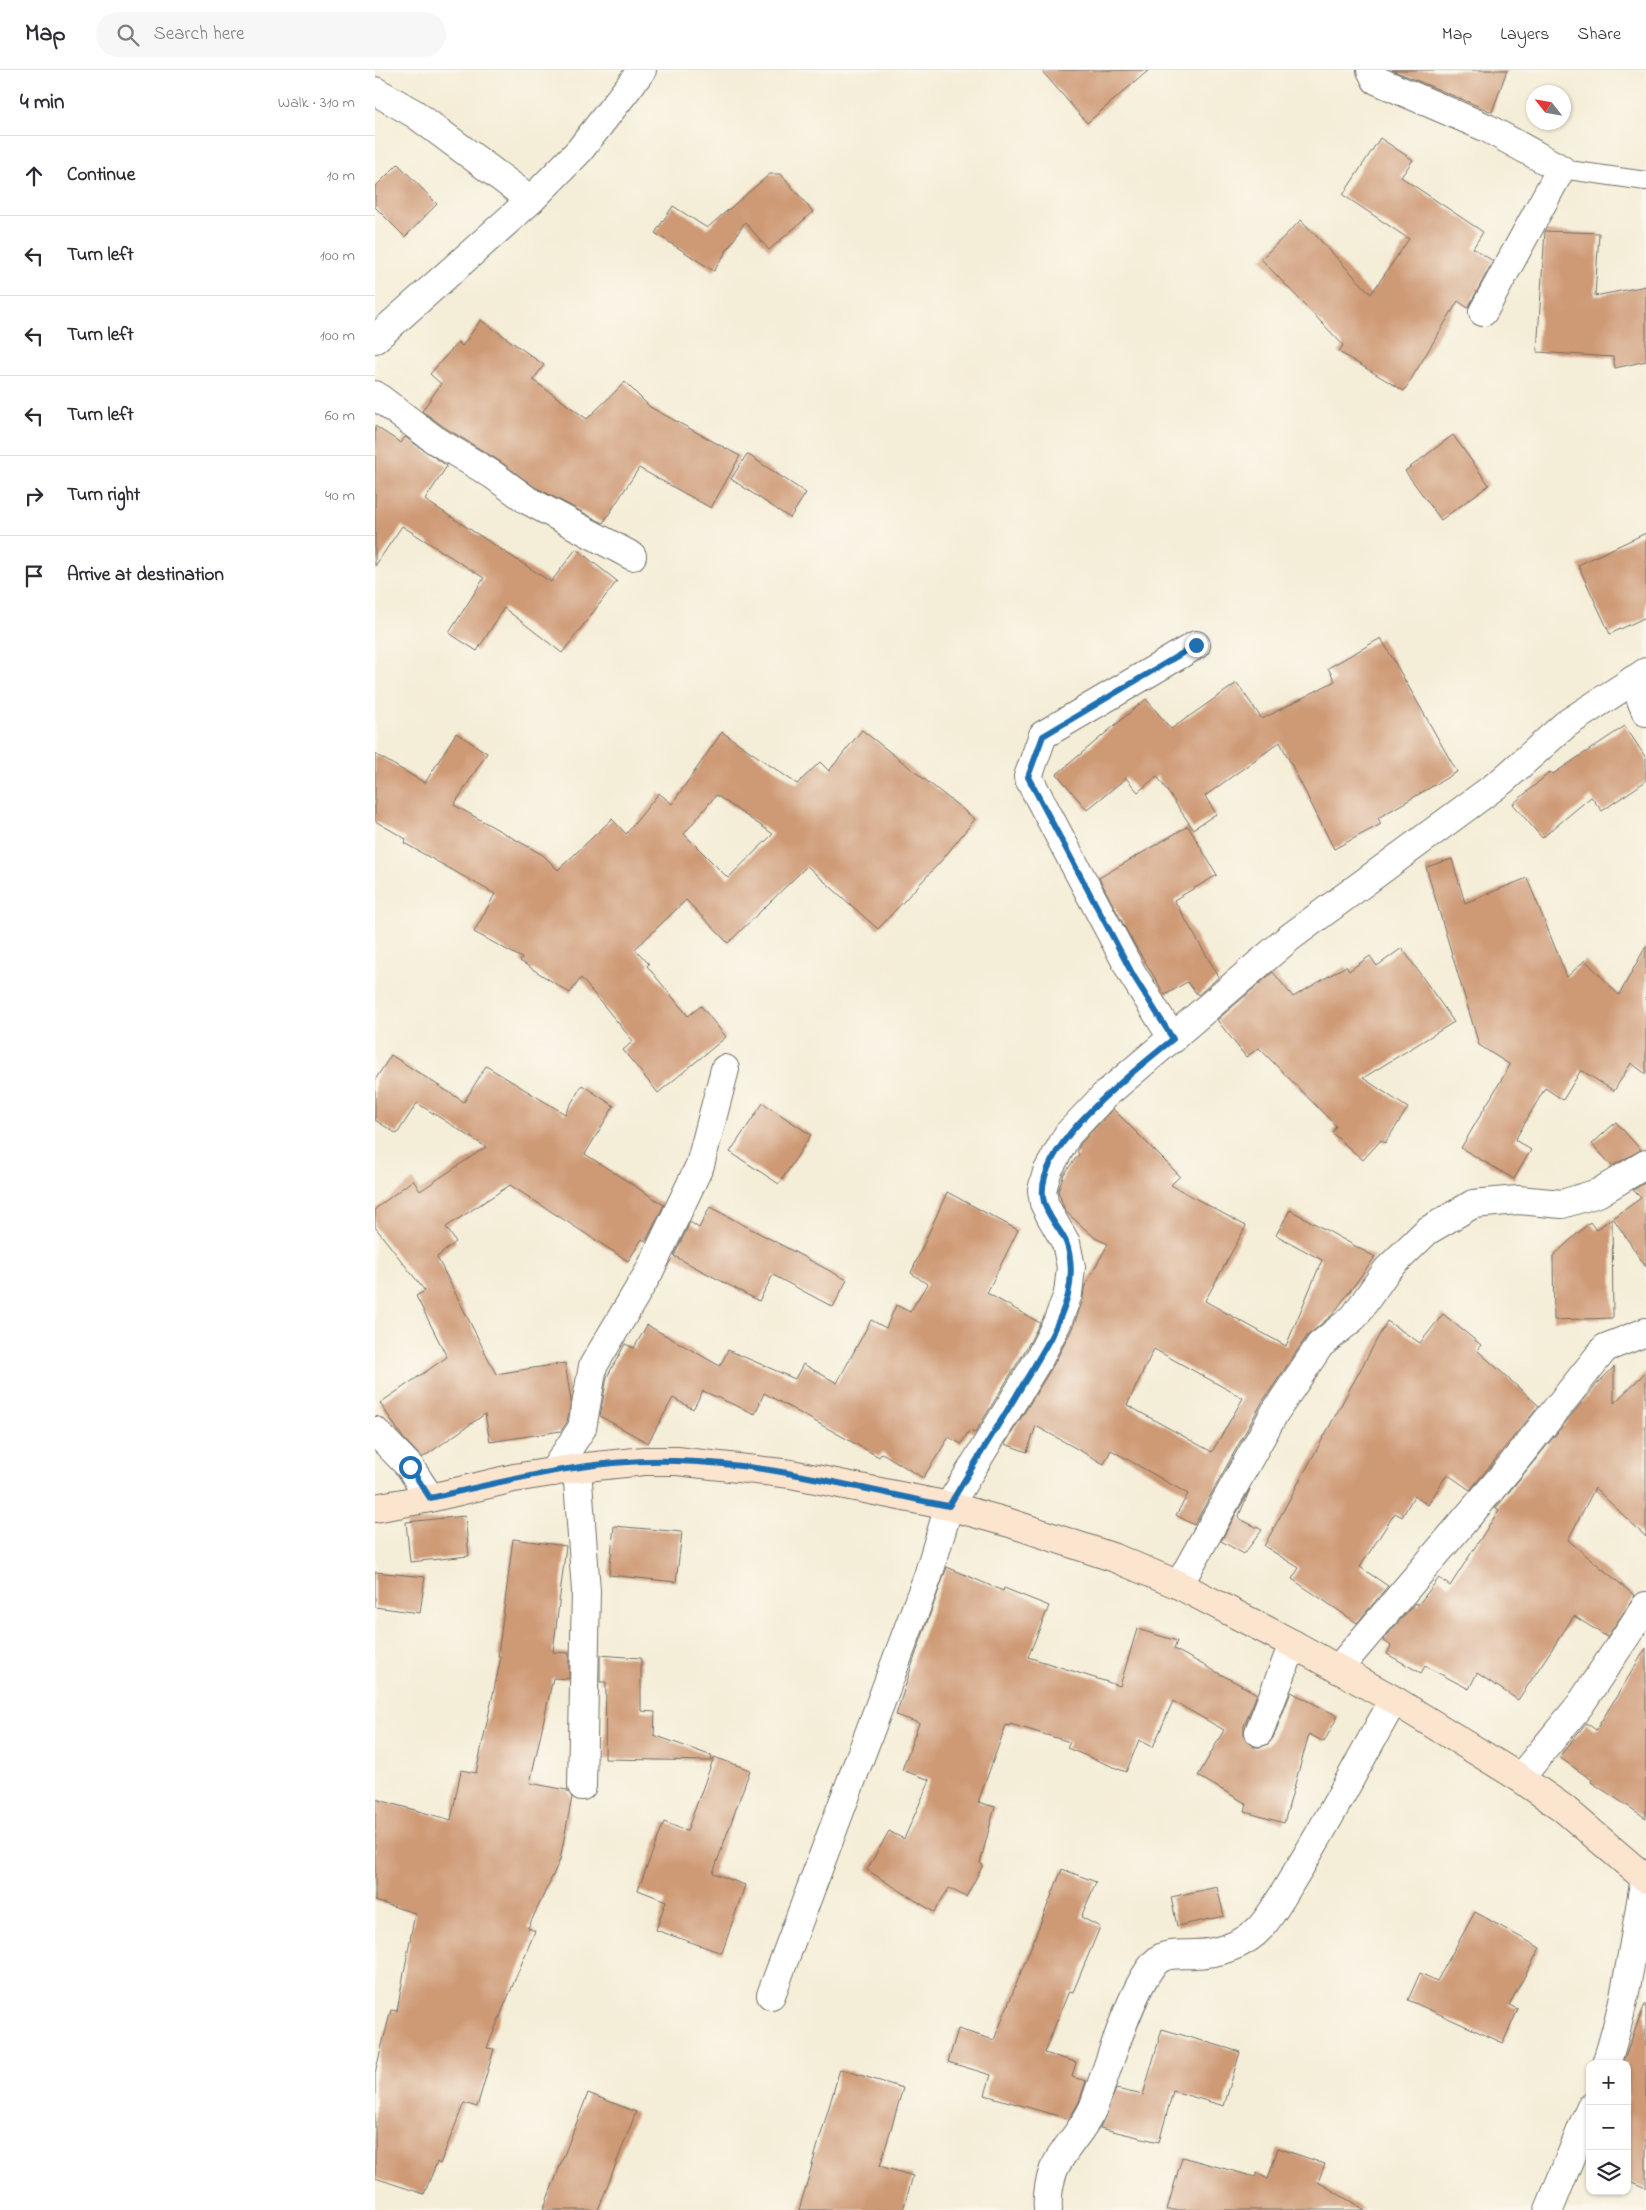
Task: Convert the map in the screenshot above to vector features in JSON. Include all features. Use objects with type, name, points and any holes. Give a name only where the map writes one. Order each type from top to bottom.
[{"type":"street","points":[[375,339],[531,200],[579,151],[642,70]]},
{"type":"street","points":[[1371,70],[1375,80],[1487,128],[1561,169],[1483,312]]},
{"type":"street","points":[[375,91],[415,114],[531,200]]},
{"type":"street","points":[[375,395],[435,440],[493,475],[527,500],[632,556]]},
{"type":"street","points":[[1173,1039],[1133,975],[1028,777],[1043,736],[1196,645]]},
{"type":"street","points":[[771,1995],[928,1576],[949,1506],[1040,1357],[1068,1294],[1071,1267],[1066,1243],[1044,1203],[1043,1190],[1047,1172],[1068,1134],[1104,1096],[1289,938],[1502,781],[1566,724],[1640,676],[1646,712]]},
{"type":"street","points":[[582,1786],[586,1592],[565,1470],[582,1428],[593,1366],[649,1272],[700,1165],[725,1069]]},
{"type":"street","points":[[1179,1585],[1275,1412],[1320,1345],[1354,1317],[1387,1270],[1427,1231],[1473,1204],[1519,1200],[1562,1204],[1597,1193],[1646,1164]]},
{"type":"street","points":[[1338,1669],[1509,1467],[1605,1348],[1646,1332]]},
{"type":"street","points":[[375,1431],[410,1467],[430,1498]]},
{"type":"street","points":[[375,1508],[430,1498],[514,1478],[565,1470],[644,1461],[721,1464],[791,1474],[949,1506],[1011,1523],[1115,1558],[1179,1585],[1293,1644],[1394,1700],[1520,1778],[1563,1808],[1645,1879],[1614,2039],[1607,2060]]},
{"type":"street","points":[[1520,1778],[1580,1705],[1646,1606]]},
{"type":"street","points":[[1259,1732],[1293,1644]]},
{"type":"street","points":[[1048,2210],[1049,2187],[1055,2169],[1092,2111],[1127,2014],[1140,1984],[1160,1958],[1221,1950],[1241,1942],[1258,1930],[1269,1917],[1317,1840],[1394,1700]]},
{"type":"street","points":[[1549,2210],[1586,2118]]},
{"type":"lane","points":[[1561,169],[1646,181]]},
{"type":"building","points":[[1041,70],[1149,70],[1087,123]]},
{"type":"building","points":[[1392,70],[1507,70],[1492,112]]},
{"type":"building","points":[[1380,138],[1413,160],[1401,177],[1483,232],[1473,248],[1493,261],[1468,308],[1458,301],[1404,391],[1339,352],[1343,345],[1261,259],[1301,220],[1371,294],[1409,239],[1343,195]]},
{"type":"building","points":[[398,164],[437,204],[405,237],[375,207],[375,187]]},
{"type":"building","points":[[770,174],[781,174],[813,212],[769,250],[745,222],[714,271],[655,233],[673,206],[707,228]]},
{"type":"building","points":[[1545,231],[1599,233],[1595,296],[1646,286],[1646,361],[1615,368],[1613,357],[1537,352]]},
{"type":"building","points":[[481,320],[544,365],[533,380],[587,419],[625,382],[650,407],[740,456],[711,508],[639,468],[603,523],[535,487],[501,462],[444,427],[422,411],[441,384],[430,374],[458,342],[462,346]]},
{"type":"building","points":[[375,426],[401,443],[405,437],[447,466],[425,500],[551,582],[576,549],[617,581],[562,653],[504,608],[477,651],[449,633],[484,578],[402,526],[375,566]]},
{"type":"building","points":[[1453,435],[1489,485],[1441,520],[1405,471]]},
{"type":"building","points":[[747,454],[806,493],[790,518],[731,479]]},
{"type":"building","points":[[1646,533],[1646,617],[1610,634],[1578,565]]},
{"type":"building","points":[[1381,638],[1457,772],[1378,818],[1381,824],[1334,849],[1280,742],[1205,796],[1216,814],[1193,829],[1157,776],[1138,792],[1126,778],[1087,810],[1057,774],[1146,699],[1171,729],[1237,683],[1262,719],[1335,681],[1328,668]]},
{"type":"building","points":[[1625,726],[1646,758],[1646,781],[1602,811],[1591,797],[1542,838],[1513,804],[1550,772],[1553,774]]},
{"type":"building","points":[[862,730],[975,819],[942,860],[878,929],[807,866],[728,943],[686,900],[635,949],[649,964],[647,966],[688,1016],[701,1006],[726,1037],[658,1093],[623,1050],[633,1041],[581,978],[570,993],[520,961],[522,958],[474,932],[495,894],[404,843],[406,839],[375,821],[375,754],[425,783],[456,733],[487,753],[454,805],[543,855],[558,870],[612,819],[626,834],[659,793],[672,804],[722,732],[797,784],[820,762],[829,771]],"holes":[[[716,795],[773,834],[728,878],[684,834]]]},
{"type":"building","points":[[1188,826],[1217,875],[1174,900],[1219,977],[1198,995],[1187,982],[1165,995],[1130,937],[1099,878]]},
{"type":"building","points":[[1452,859],[1465,903],[1527,878],[1567,977],[1585,960],[1619,995],[1646,946],[1646,1074],[1631,1063],[1614,1091],[1581,1070],[1563,1100],[1545,1088],[1515,1140],[1531,1150],[1514,1179],[1461,1148],[1510,1065],[1479,1045],[1426,867]]},
{"type":"building","points":[[1402,948],[1454,1022],[1363,1078],[1408,1108],[1385,1143],[1381,1140],[1363,1160],[1332,1133],[1336,1126],[1259,1048],[1246,1057],[1217,1020],[1273,972],[1293,997],[1346,966],[1349,971],[1370,956],[1377,966]]},
{"type":"building","points":[[391,1055],[464,1102],[486,1066],[565,1114],[582,1085],[614,1106],[585,1154],[664,1205],[646,1241],[642,1239],[628,1261],[510,1185],[446,1227],[456,1242],[437,1257],[496,1374],[565,1363],[571,1401],[567,1422],[561,1431],[490,1442],[485,1414],[422,1458],[403,1438],[380,1403],[447,1357],[416,1296],[425,1291],[375,1227],[375,1209],[413,1180],[420,1191],[486,1147],[417,1103],[397,1134],[375,1120],[375,1080]]},
{"type":"building","points":[[763,1103],[811,1135],[779,1184],[730,1152]]},
{"type":"building","points":[[1113,1109],[1180,1176],[1171,1185],[1246,1226],[1205,1301],[1286,1346],[1322,1260],[1276,1235],[1290,1210],[1375,1257],[1333,1314],[1307,1336],[1261,1404],[1194,1525],[1176,1515],[1188,1494],[1111,1450],[1104,1464],[1036,1426],[1027,1452],[1005,1444],[1054,1364],[1072,1329],[1083,1300],[1084,1288],[1108,1244],[1095,1238],[1065,1211],[1058,1191],[1064,1174],[1079,1154],[1077,1151],[1081,1143]],"holes":[[[1154,1349],[1243,1398],[1212,1452],[1127,1405]]]},
{"type":"building","points":[[1616,1122],[1641,1150],[1612,1166],[1592,1144]]},
{"type":"building","points":[[1646,1182],[1646,1267],[1613,1218],[1641,1198],[1633,1190]]},
{"type":"building","points":[[947,1192],[1018,1230],[987,1293],[1040,1323],[975,1433],[969,1431],[961,1444],[949,1437],[923,1478],[882,1453],[879,1457],[764,1393],[755,1414],[703,1391],[693,1409],[673,1398],[648,1443],[600,1416],[607,1377],[625,1344],[634,1348],[647,1325],[720,1366],[728,1350],[795,1379],[803,1364],[837,1383],[871,1320],[886,1328],[896,1305],[910,1312],[927,1284],[911,1273]]},
{"type":"building","points":[[710,1207],[847,1280],[833,1307],[773,1275],[759,1301],[674,1256],[690,1222],[699,1228]]},
{"type":"building","points":[[1612,1218],[1613,1318],[1554,1320],[1553,1256],[1590,1222],[1596,1230]]},
{"type":"building","points":[[1443,1314],[1481,1345],[1477,1350],[1539,1406],[1470,1490],[1447,1474],[1428,1505],[1414,1496],[1402,1517],[1395,1513],[1360,1567],[1388,1586],[1357,1623],[1292,1579],[1299,1568],[1264,1546],[1387,1321],[1420,1343]]},
{"type":"building","points":[[1614,1367],[1614,1403],[1646,1372],[1646,1537],[1595,1488],[1568,1540],[1635,1596],[1607,1637],[1574,1616],[1518,1700],[1477,1673],[1469,1689],[1425,1666],[1421,1673],[1387,1654],[1391,1646],[1383,1640],[1415,1603],[1418,1605],[1439,1578],[1450,1586],[1499,1510],[1496,1508],[1597,1384]]},
{"type":"building","points":[[1250,1489],[1238,1518],[1262,1530],[1244,1554],[1221,1541]]},
{"type":"building","points":[[465,1516],[469,1556],[410,1562],[406,1522]]},
{"type":"building","points":[[614,1526],[682,1532],[676,1582],[609,1575]]},
{"type":"building","points":[[513,1539],[566,1546],[553,1652],[569,1653],[569,1679],[553,1678],[530,1783],[567,1790],[572,1797],[560,1860],[528,1928],[535,1931],[487,2048],[494,2049],[477,2107],[464,2103],[440,2164],[437,2162],[424,2194],[375,2178],[375,2073],[391,2010],[397,2011],[415,1913],[375,1901],[375,1799],[451,1820],[461,1770],[476,1773],[501,1657],[498,1656]]},
{"type":"building","points":[[947,1567],[1003,1591],[1004,1588],[1049,1606],[1028,1657],[1120,1686],[1137,1629],[1177,1641],[1174,1649],[1257,1694],[1244,1726],[1247,1742],[1254,1747],[1268,1744],[1273,1738],[1291,1692],[1338,1716],[1324,1742],[1309,1734],[1284,1823],[1245,1812],[1247,1804],[1198,1776],[1224,1730],[1173,1701],[1153,1747],[1139,1740],[1126,1772],[1067,1748],[1070,1742],[1010,1724],[1009,1726],[1006,1725],[978,1802],[995,1807],[980,1863],[983,1865],[966,1897],[949,1888],[934,1912],[867,1870],[889,1831],[904,1839],[930,1780],[902,1770],[919,1723],[896,1715]]},
{"type":"building","points":[[375,1572],[425,1577],[420,1613],[375,1607]]},
{"type":"building","points":[[1646,1648],[1646,1818],[1591,1782],[1592,1780],[1559,1757],[1586,1723],[1596,1730]]},
{"type":"building","points":[[600,1655],[641,1658],[641,1711],[655,1712],[654,1735],[712,1756],[711,1761],[605,1759],[606,1682],[600,1682]]},
{"type":"building","points":[[714,1757],[750,1770],[713,1873],[745,1885],[722,1953],[656,1930],[666,1901],[638,1890],[664,1822],[687,1831]]},
{"type":"building","points":[[1062,1869],[1096,1882],[1081,1917],[1100,1927],[1073,1992],[1069,1991],[1044,2053],[1076,2062],[1072,2077],[1086,2081],[1079,2102],[1069,2119],[985,2095],[991,2075],[948,2062],[958,2029],[994,2040]]},
{"type":"building","points":[[1217,1887],[1224,1916],[1177,1926],[1171,1897]]},
{"type":"building","points":[[1475,1912],[1540,1948],[1509,2005],[1518,2009],[1503,2043],[1408,2000],[1420,1973],[1437,1981]]},
{"type":"building","points":[[1646,2004],[1646,2188],[1631,2182],[1631,2060],[1624,2060]]},
{"type":"building","points":[[1162,2029],[1240,2052],[1224,2106],[1173,2091],[1159,2142],[1100,2128],[1116,2089],[1143,2095]]},
{"type":"building","points":[[840,2069],[903,2088],[880,2166],[913,2176],[903,2210],[799,2210]]},
{"type":"building","points":[[588,2093],[636,2112],[598,2210],[543,2210]]},
{"type":"building","points":[[1278,2148],[1325,2164],[1318,2182],[1365,2210],[1167,2210],[1182,2157],[1255,2177],[1257,2173],[1268,2179]]},
{"type":"route","points":[[410,1467],[430,1498],[514,1478],[577,1468],[644,1461],[677,1461],[721,1464],[791,1474],[949,1506],[1040,1357],[1057,1323],[1068,1294],[1071,1267],[1066,1243],[1044,1203],[1043,1190],[1047,1172],[1068,1134],[1104,1096],[1173,1039],[1133,975],[1028,777],[1043,736],[1196,645]]}]
